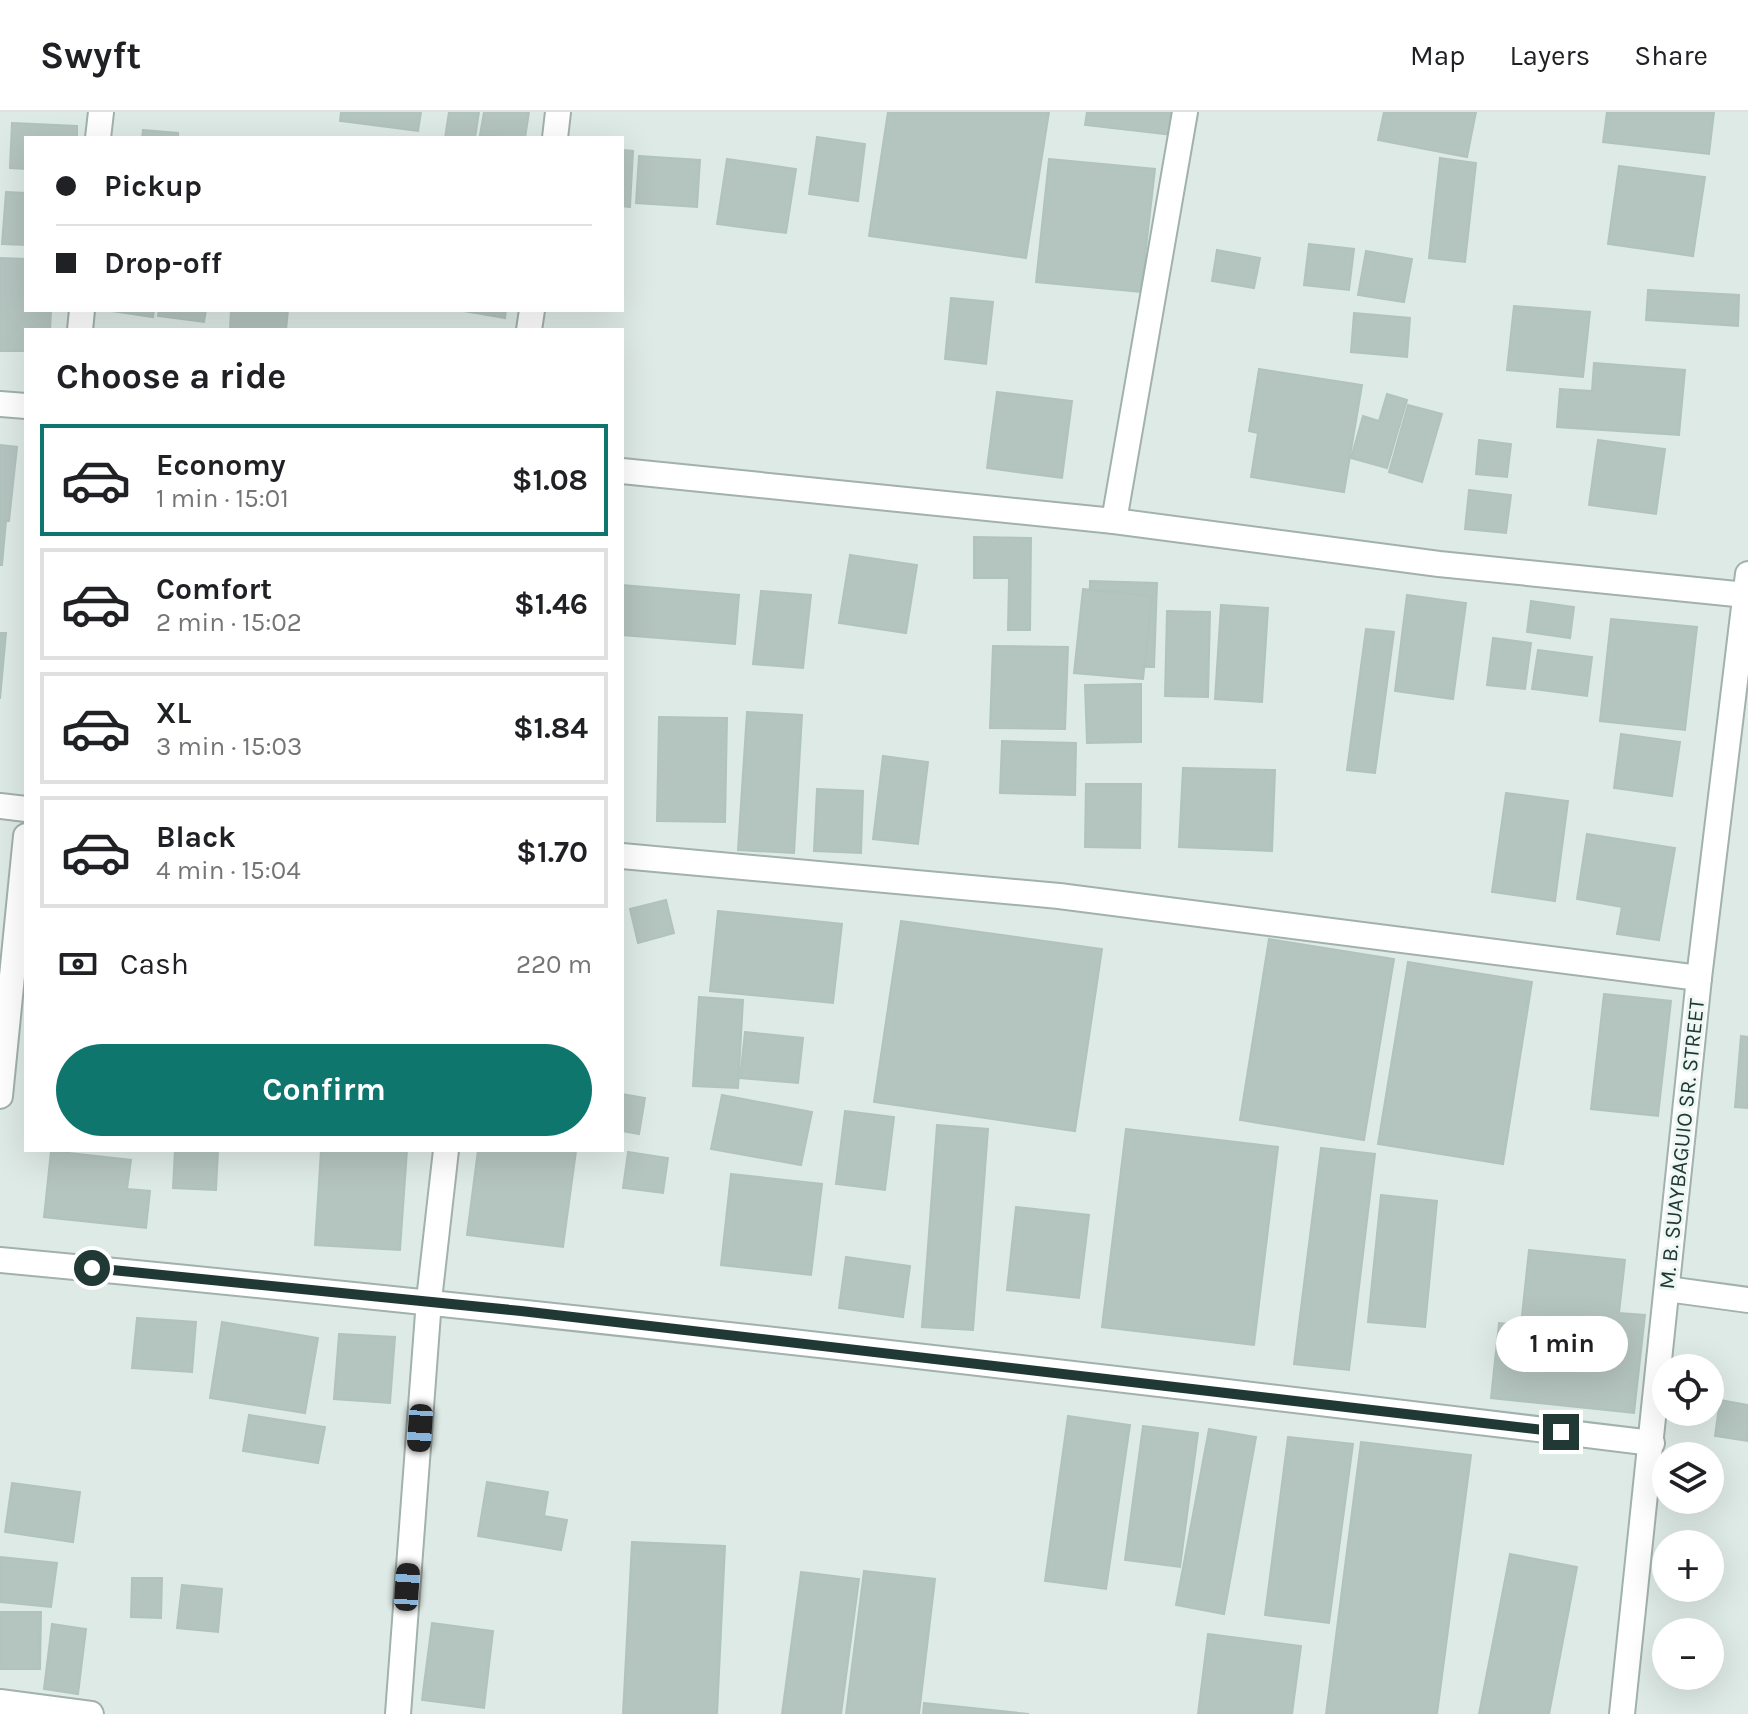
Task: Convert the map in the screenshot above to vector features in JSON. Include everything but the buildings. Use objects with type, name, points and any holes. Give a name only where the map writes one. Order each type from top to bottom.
[{"type":"street","points":[[98,136],[101,112]]},
{"type":"street","points":[[555,136],[558,112]]},
{"type":"street","points":[[1114,521],[1185,112]]},
{"type":"street","points":[[0,404],[24,406]]},
{"type":"street","points":[[624,471],[1114,521],[1439,564],[1747,584]]},
{"type":"street","name":"M. B. SUAYBAGUIO SR. STREET","points":[[1652,1442],[1699,978],[1747,584]]},
{"type":"street","points":[[0,806],[24,809]]},
{"type":"street","points":[[0,1096],[24,856]]},
{"type":"street","points":[[624,856],[1059,896],[1699,978]]},
{"type":"street","points":[[398,1714],[429,1300],[446,1152]]},
{"type":"street","points":[[0,1260],[429,1300],[1059,1371],[1652,1443]]},
{"type":"street","points":[[1667,1289],[1748,1300]]},
{"type":"street","name":"M. B. SUAYBAGUIO SR. STREET","points":[[1622,1714],[1652,1443]]},
{"type":"street","points":[[0,1702],[91,1714]]},
{"type":"route","points":[[92,1268],[429,1300],[1043,1369],[1561,1432]]}]
